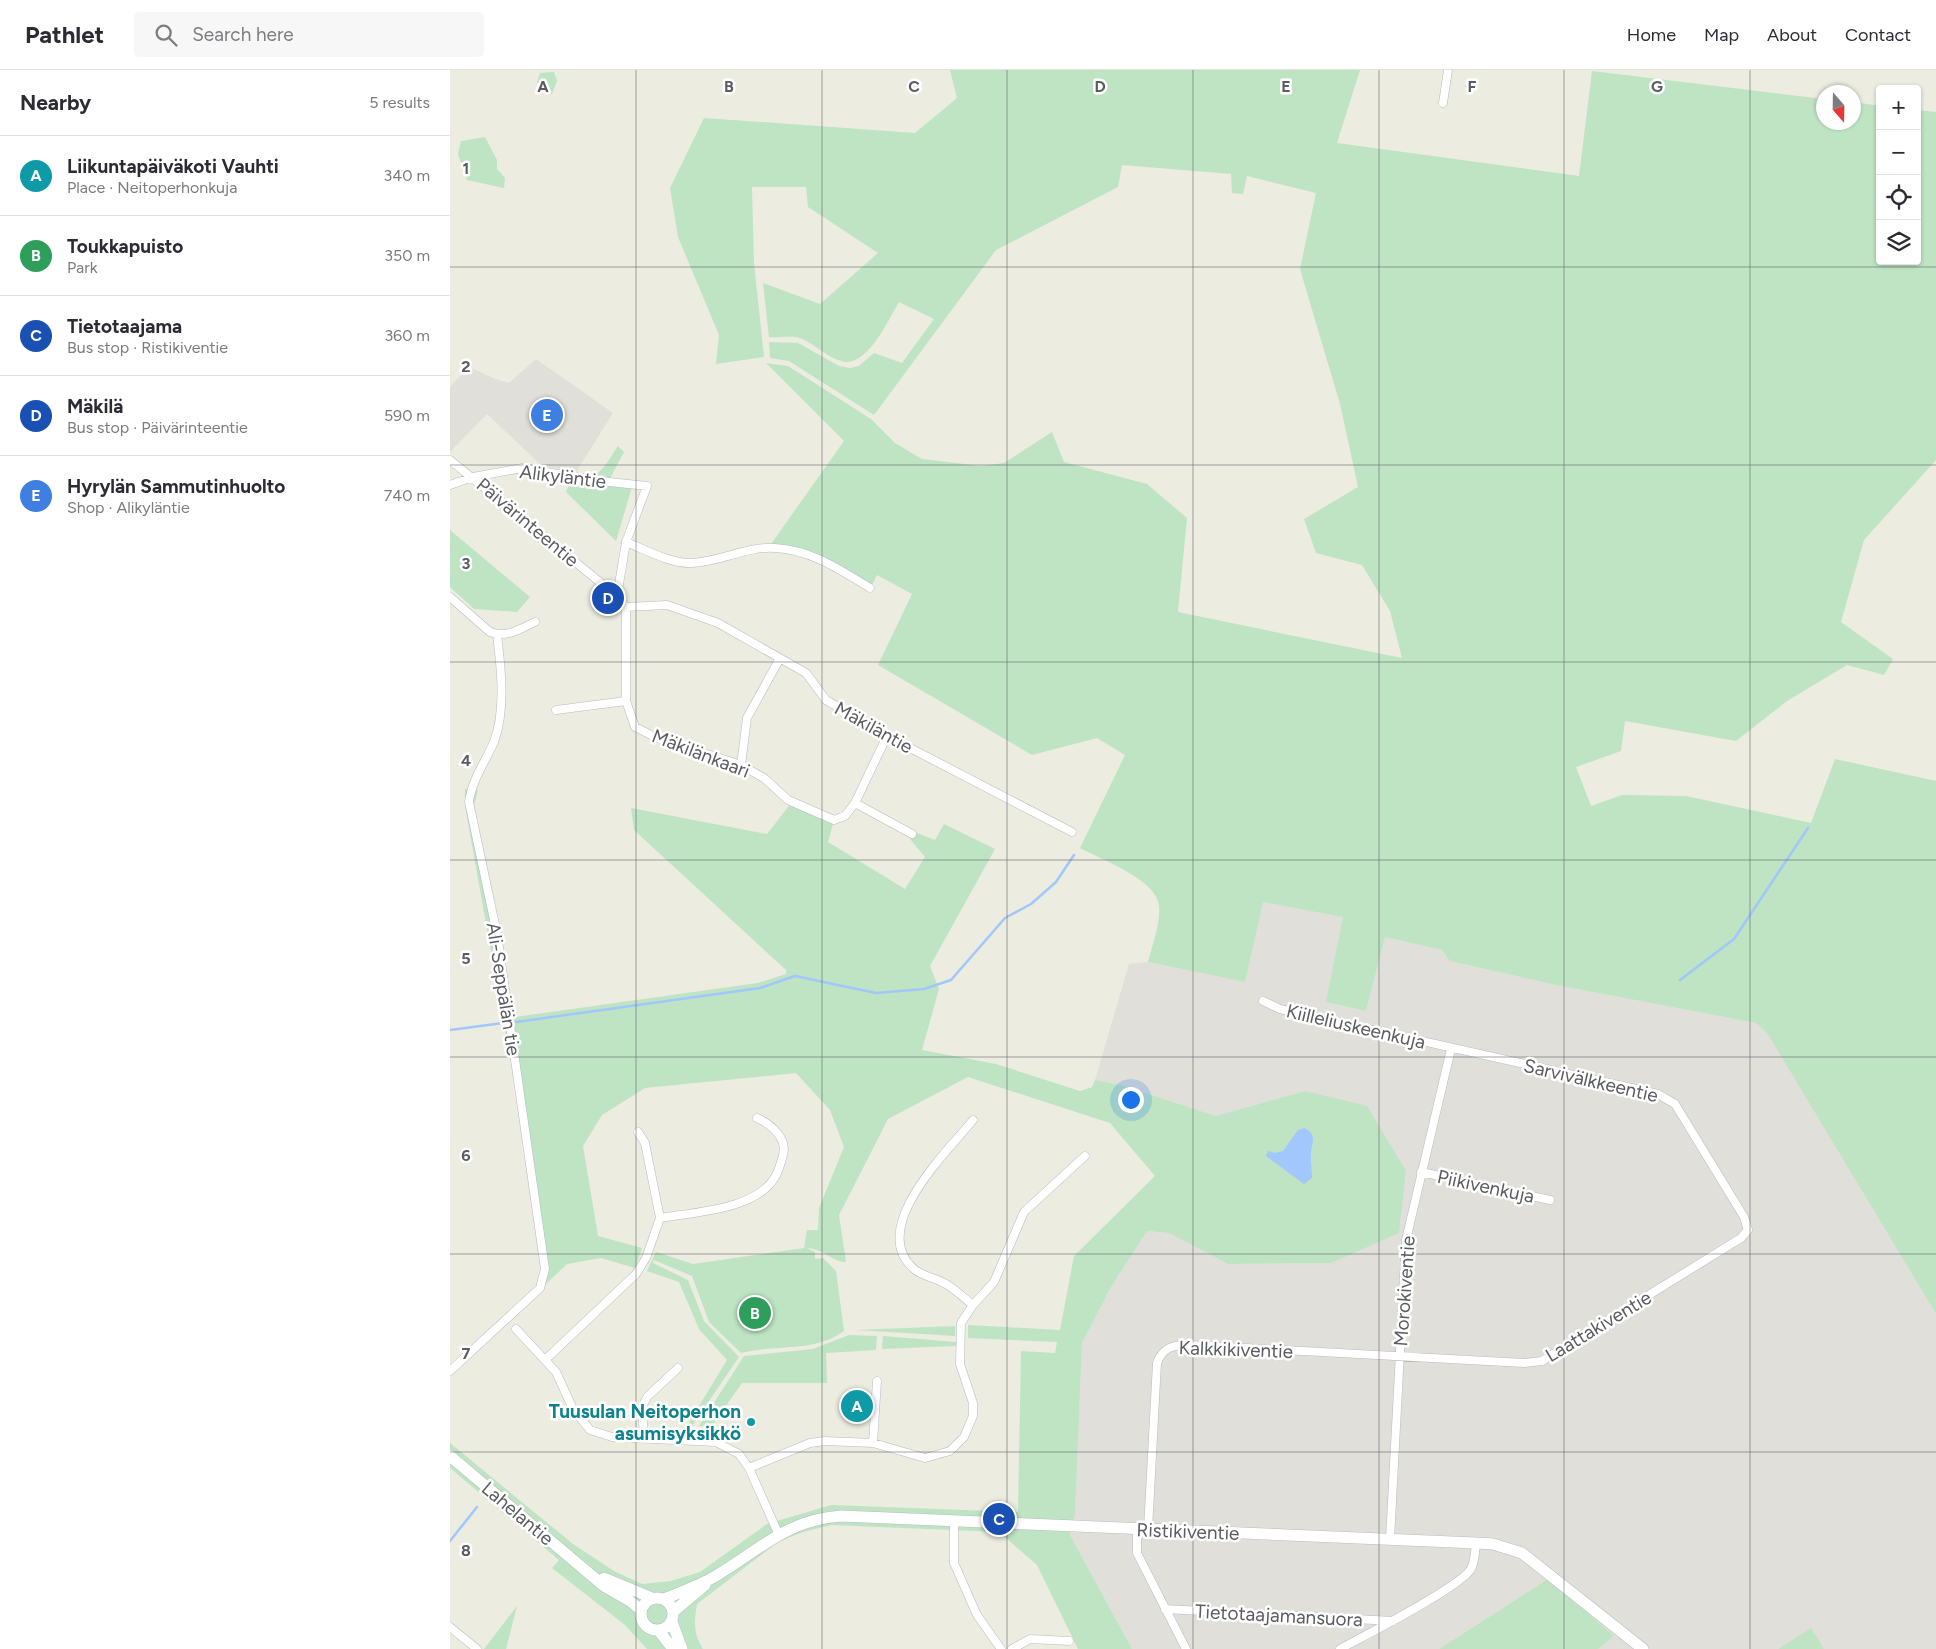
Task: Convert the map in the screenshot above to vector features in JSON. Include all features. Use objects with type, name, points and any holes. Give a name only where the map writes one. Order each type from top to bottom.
[{"type":"street","points":[[1443,103],[1448,70]]},
{"type":"street","name":"Päivärinteentie","points":[[450,460],[617,596],[626,607]]},
{"type":"street","name":"Alikyläntie","points":[[450,485],[473,477],[522,468],[600,481],[647,486],[626,542]]},
{"type":"street","points":[[617,596],[626,542],[678,562],[693,563],[754,549],[776,548],[812,554],[870,588]]},
{"type":"street","points":[[450,597],[490,632],[497,635],[506,635],[535,622]]},
{"type":"street","name":"Mäkiläntie","points":[[626,607],[667,604],[718,623],[779,660],[806,673],[826,700],[887,736],[1072,832]]},
{"type":"street","name":"Mäkilänkaari","points":[[626,607],[626,701],[635,727],[655,738],[741,766],[764,778],[788,800],[834,820],[845,816],[855,803],[887,736]]},
{"type":"street","name":"Ali-Seppälän tie","points":[[450,1371],[540,1288],[545,1268],[497,934],[469,802],[471,791],[495,740],[503,687],[497,635]]},
{"type":"street","points":[[741,766],[747,718],[779,660]]},
{"type":"street","points":[[556,710],[626,701]]},
{"type":"street","points":[[855,803],[912,834]]},
{"type":"street","name":"Kiilleliuskeenkuja","points":[[1263,1001],[1280,1010],[1433,1042],[1450,1049]]},
{"type":"street","name":"Morokiventie","points":[[1390,1539],[1406,1240],[1450,1049]]},
{"type":"street","name":"Sarvivälkkeentie","points":[[1450,1049],[1658,1094],[1669,1098],[1675,1104],[1747,1223],[1748,1230]]},
{"type":"street","points":[[660,1218],[738,1204],[751,1199],[769,1186],[776,1176],[785,1148],[783,1142],[772,1128],[766,1122],[757,1118]]},
{"type":"street","points":[[973,1120],[918,1186],[906,1208],[899,1236],[904,1257],[915,1270],[946,1284],[973,1305]]},
{"type":"street","points":[[546,1359],[636,1274],[646,1258],[660,1218],[645,1143],[638,1132]]},
{"type":"street","points":[[749,1468],[810,1443],[825,1441],[873,1444],[925,1458],[950,1450],[964,1436],[973,1416],[973,1403],[960,1364],[960,1323],[994,1282],[1024,1212],[1085,1156]]},
{"type":"street","name":"Piikivenkuja","points":[[1421,1172],[1550,1200]]},
{"type":"street","name":"Laattakiventie","points":[[1400,1356],[1524,1363],[1542,1361],[1742,1238],[1748,1230]]},
{"type":"street","points":[[516,1329],[546,1359],[556,1372],[573,1409],[590,1430],[612,1437],[716,1442],[739,1454],[749,1468],[778,1533]]},
{"type":"street","name":"Kalkkikiventie","points":[[1186,1649],[1137,1554],[1143,1529],[1157,1363],[1160,1355],[1167,1348],[1189,1345],[1400,1356]]},
{"type":"street","points":[[644,1438],[642,1407],[647,1398],[678,1368]]},
{"type":"street","points":[[873,1444],[877,1380]]},
{"type":"street","name":"Lahelantie","points":[[450,1456],[587,1569],[604,1586],[630,1600],[641,1610]]},
{"type":"street","name":"Ristikiventie","points":[[673,1617],[714,1577],[778,1533],[807,1521],[832,1517],[1390,1539],[1476,1543],[1504,1547],[1529,1558],[1643,1649]]},
{"type":"street","points":[[954,1522],[954,1564],[977,1615],[1001,1649]]},
{"type":"street","points":[[1340,1649],[1393,1621],[1461,1580],[1470,1570],[1476,1543]]},
{"type":"street","name":"Lahelantie","points":[[587,1569],[652,1598]]},
{"type":"street","name":"Ristikiventie","points":[[664,1599],[714,1577]]},
{"type":"street","points":[[674,1649],[659,1631],[645,1625],[641,1610],[645,1603],[652,1598],[664,1599],[671,1604],[682,1649]]},
{"type":"street","name":"Tietotaajamansuora","points":[[1165,1609],[1393,1621]]},
{"type":"street","points":[[659,1631],[666,1628],[673,1617]]},
{"type":"street","points":[[450,1627],[477,1649]]},
{"type":"street","points":[[1012,1649],[1030,1639],[1069,1641]]},
{"type":"shaded area","points":[[536,359],[613,413],[576,472],[541,465],[487,414],[450,452],[450,387],[469,367],[509,383]]},
{"type":"shaded area","points":[[1262,902],[1344,916],[1326,1002],[1366,1011],[1385,937],[1442,950],[1450,961],[1556,985],[1756,1023],[1767,1033],[1936,1314],[1936,1649],[1824,1649],[1810,1629],[1778,1649],[1598,1649],[1614,1636],[1548,1579],[1439,1649],[1132,1649],[1070,1535],[1075,1515],[1082,1343],[1111,1287],[1147,1231],[1169,1233],[1228,1264],[1331,1263],[1305,1091],[1216,1116],[1121,1085],[1095,1080],[1129,964],[1148,962],[1245,982]]},
{"type":"green space","points":[[950,70],[1360,70],[1337,143],[1579,176],[1592,71],[1816,98],[1816,130],[1861,130],[1861,103],[1876,105],[1876,265],[1921,265],[1921,110],[1936,112],[1936,460],[1864,540],[1841,622],[1893,659],[1884,675],[1847,665],[1787,701],[1736,741],[1625,721],[1621,751],[1576,767],[1591,806],[1622,795],[1686,796],[1811,823],[1835,759],[1936,781],[1936,1314],[1767,1033],[1756,1023],[1556,985],[1450,961],[1442,950],[1385,937],[1366,1011],[1326,1002],[1343,917],[1263,902],[1245,982],[1148,962],[1159,915],[1158,901],[1154,893],[1136,877],[1080,848],[1125,755],[1097,738],[1032,755],[878,665],[912,594],[877,575],[872,585],[815,552],[771,544],[844,441],[766,363],[788,366],[871,419],[895,443],[922,459],[981,466],[1004,463],[1052,432],[1064,462],[1147,484],[1187,518],[1178,612],[1402,658],[1390,611],[1362,565],[1316,553],[1304,519],[1358,487],[1340,404],[1300,269],[1316,193],[1247,176],[1243,194],[1232,193],[1231,174],[1122,165],[1118,187],[996,250],[874,415],[789,361],[770,358],[769,342],[798,343],[839,366],[850,368],[859,366],[874,353],[902,363],[934,319],[899,302],[883,331],[868,351],[851,362],[836,359],[800,338],[769,337],[763,283],[820,304],[878,253],[808,207],[806,187],[752,187],[754,263],[764,357],[716,364],[719,335],[678,237],[670,188],[704,118],[915,133],[957,98]]},
{"type":"green space","points":[[554,72],[557,81],[552,94],[544,92],[537,82],[540,73]]},
{"type":"green space","points":[[485,137],[497,160],[497,169],[505,178],[504,188],[467,180],[458,154],[461,141]]},
{"type":"green space","points":[[618,446],[624,452],[607,484],[632,487],[616,541],[566,492],[573,476],[582,477],[596,474],[605,466]]},
{"type":"green space","points":[[450,530],[530,597],[517,612],[474,609],[450,587]]},
{"type":"green space","points":[[465,789],[478,790],[474,805],[515,1017],[758,983],[786,974],[786,970],[634,830],[631,808],[767,834],[792,802],[834,820],[828,842],[905,889],[925,857],[910,839],[914,832],[935,840],[944,824],[995,849],[930,966],[939,989],[922,1050],[996,1064],[1080,1091],[1092,1087],[1095,1080],[1121,1085],[1216,1116],[1305,1091],[1367,1106],[1406,1171],[1399,1233],[1331,1263],[1228,1264],[1169,1233],[1147,1231],[1111,1287],[1082,1343],[1075,1515],[1070,1535],[1132,1649],[1078,1649],[1037,1565],[999,1532],[831,1525],[803,1532],[778,1542],[697,1604],[695,1627],[697,1638],[703,1649],[647,1649],[625,1625],[552,1568],[559,1560],[450,1468],[450,1443],[573,1544],[614,1571],[642,1584],[671,1581],[700,1572],[767,1524],[831,1505],[1018,1512],[1021,1351],[1055,1353],[1057,1342],[968,1338],[968,1325],[1060,1330],[1074,1256],[1155,1176],[1110,1123],[968,1077],[888,1119],[839,1215],[846,1262],[807,1248],[815,1252],[815,1259],[823,1258],[836,1271],[844,1331],[832,1338],[807,1345],[741,1353],[709,1322],[692,1276],[654,1260],[653,1263],[688,1280],[704,1321],[739,1357],[692,1426],[687,1426],[727,1360],[699,1329],[679,1282],[647,1271],[656,1252],[693,1264],[804,1248],[807,1230],[818,1230],[819,1208],[844,1147],[830,1110],[796,1073],[645,1088],[602,1115],[583,1146],[598,1236],[642,1248],[635,1268],[601,1258],[567,1264],[544,1286],[521,1119],[465,806]]},
{"type":"green space","points":[[955,1326],[955,1336],[856,1330]]},
{"type":"green space","points":[[849,1335],[877,1336],[876,1350],[826,1353],[827,1383],[742,1383],[711,1427],[699,1426],[744,1356],[813,1349]]},
{"type":"green space","points":[[883,1336],[956,1342],[956,1346],[882,1349]]},
{"type":"green space","points":[[1548,1579],[1614,1636],[1598,1649],[1439,1649]]},
{"type":"green space","points":[[517,1606],[506,1649],[484,1649]]},
{"type":"green space","points":[[1811,1628],[1824,1649],[1778,1649]]},
{"type":"water","points":[[1304,1128],[1310,1132],[1313,1141],[1311,1155],[1312,1178],[1304,1184],[1266,1156],[1268,1151],[1275,1153],[1283,1151],[1298,1130]]},
{"type":"waterway","points":[[1680,980],[1734,939],[1808,828]]},
{"type":"waterway","points":[[516,1022],[760,988],[795,976],[876,993],[924,989],[951,980],[1005,918],[1031,904],[1056,882],[1074,855]]},
{"type":"waterway","points":[[450,1030],[503,1023]]},
{"type":"waterway","points":[[450,1541],[477,1507]]},
{"type":"place","name":"Hyrylän Sammutinhuolto","points":[[547,415]]},
{"type":"place","name":"Mäkilä","points":[[608,598]]},
{"type":"place","name":"Toukkapuisto","points":[[755,1313]]},
{"type":"place","name":"Liikuntapäiväkoti Vauhti","points":[[857,1406]]},
{"type":"place","name":"Tuusulan Neitoperhon asumisyksikkö","points":[[751,1422]]},
{"type":"place","name":"Tietotaajama","points":[[999,1519]]}]
